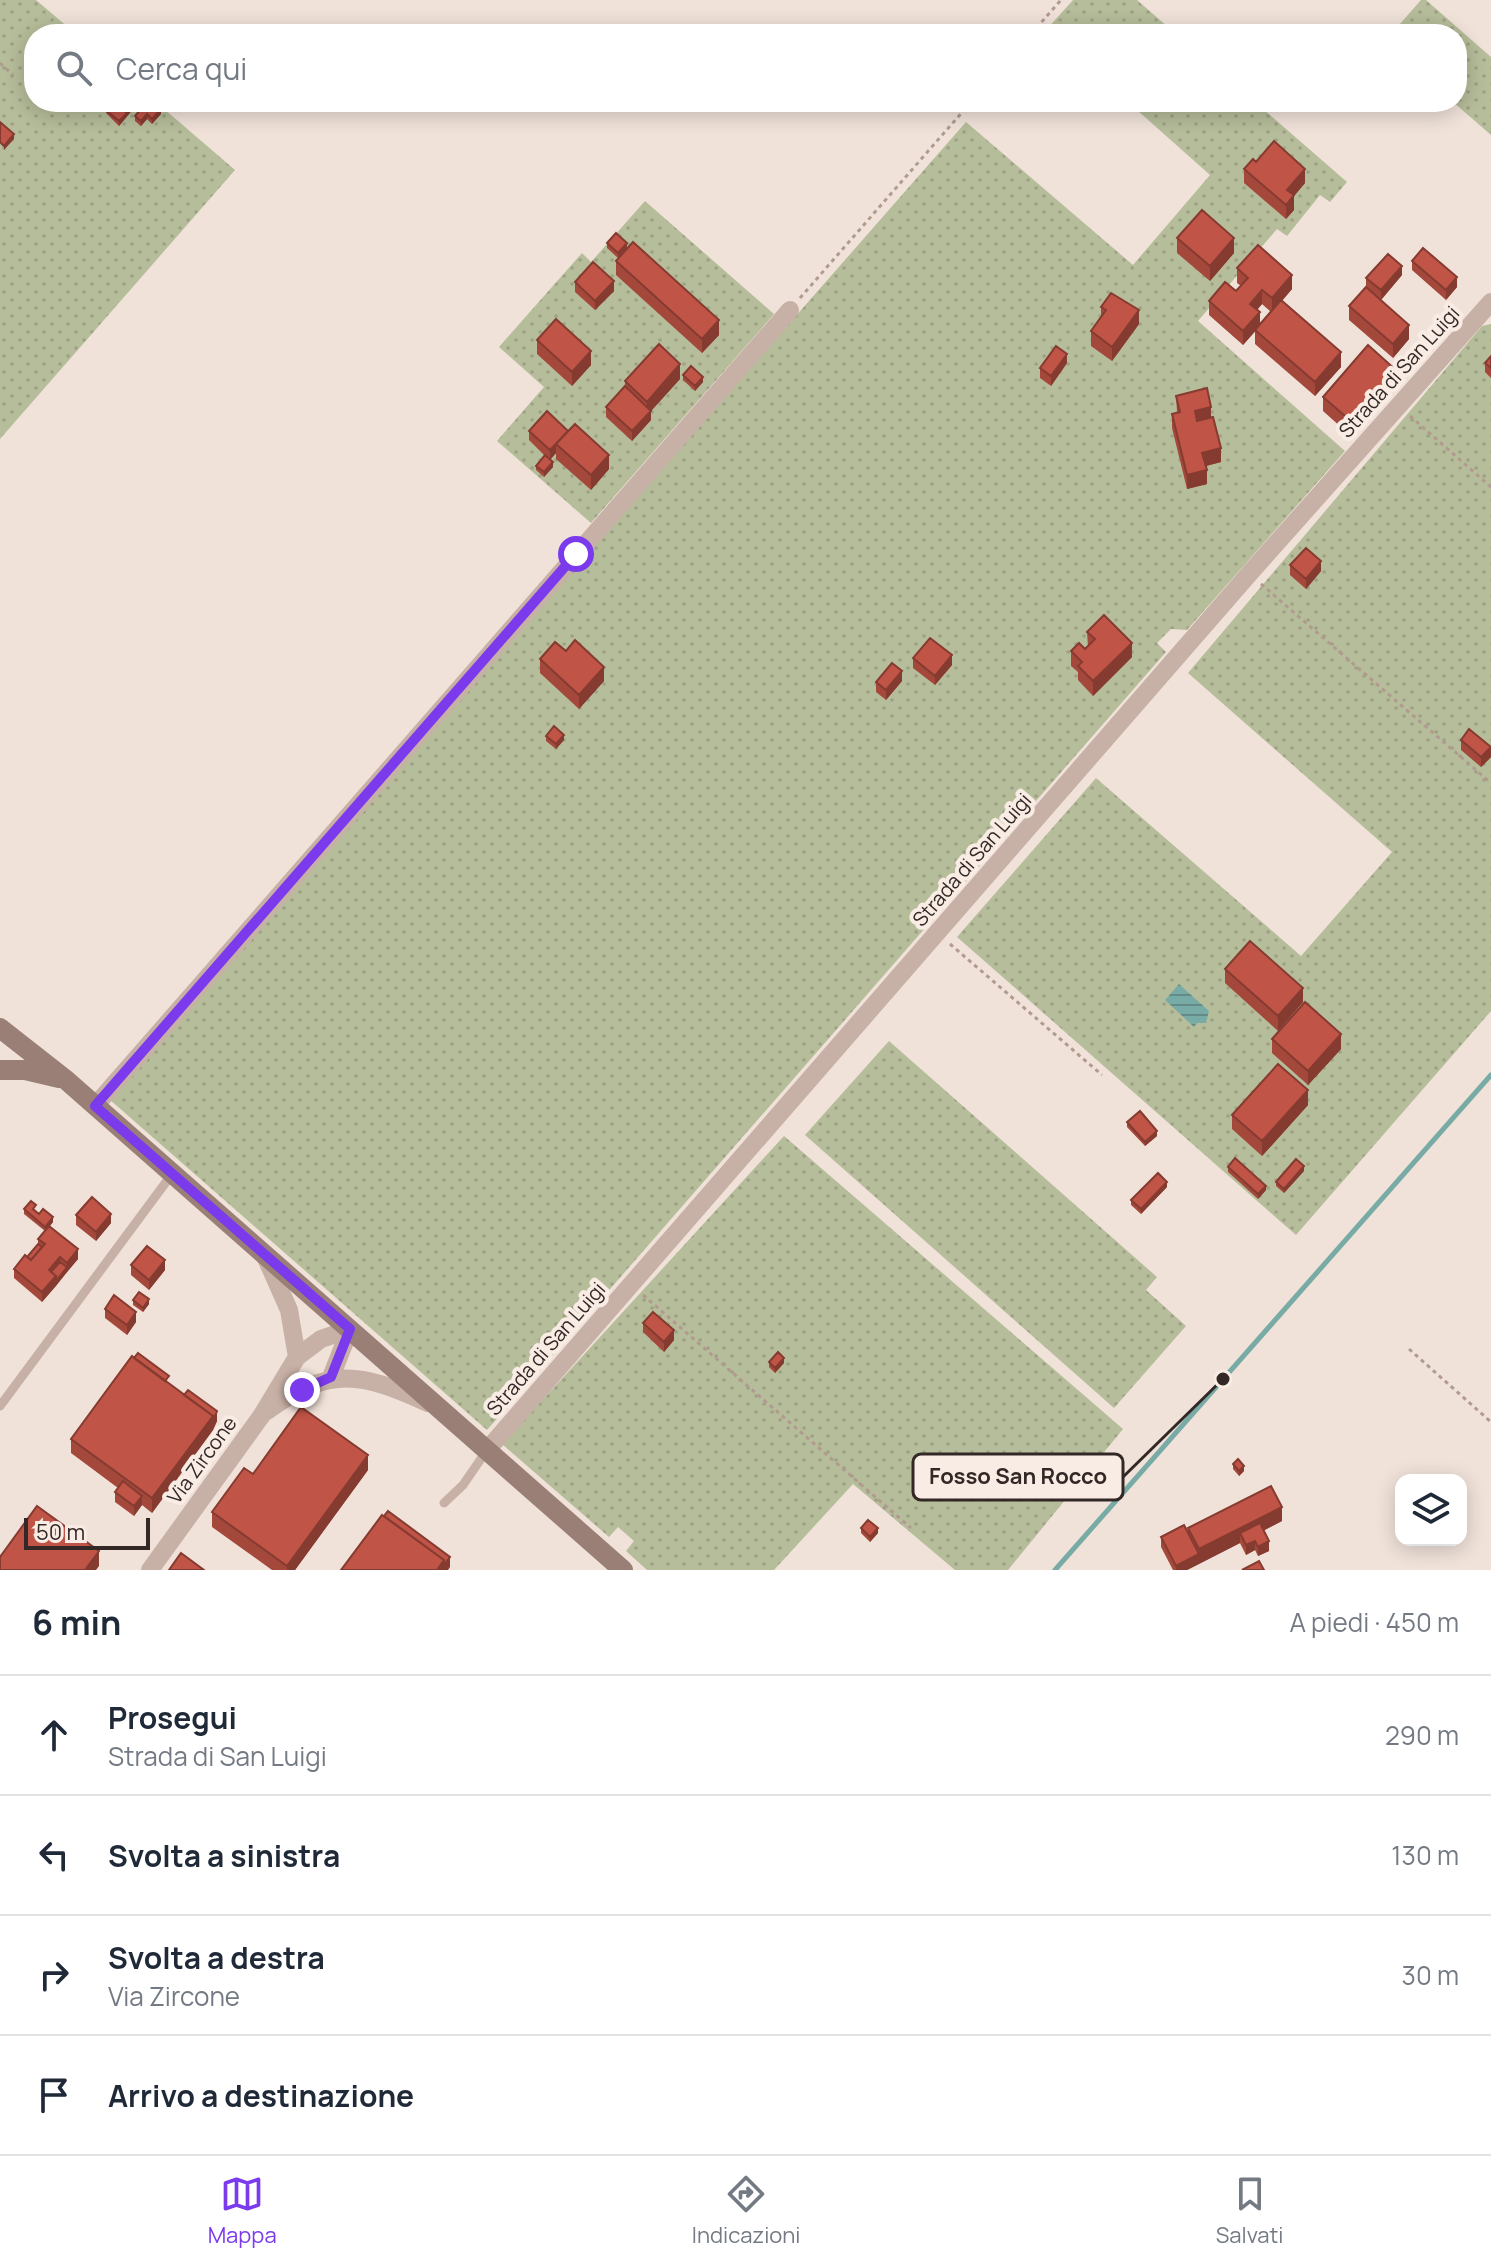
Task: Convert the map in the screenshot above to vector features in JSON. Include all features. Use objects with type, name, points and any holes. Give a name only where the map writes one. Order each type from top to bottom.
[{"type":"main road","points":[[0,1028],[65,1079],[623,1570]]},
{"type":"main road","points":[[0,1070],[25,1070],[65,1079]]},
{"type":"street","name":"Strada di San Luigi","points":[[488,1449],[1249,574],[1491,302]]},
{"type":"street","points":[[95,1106],[790,310]]},
{"type":"street","points":[[265,1256],[289,1310],[297,1357]]},
{"type":"street","points":[[350,1329],[331,1377],[379,1383],[440,1408]]},
{"type":"street","name":"Via Zircone","points":[[150,1570],[262,1415],[297,1357],[321,1339],[350,1329]]},
{"type":"street","name":"Via Zircone","points":[[262,1415],[284,1399],[331,1377]]},
{"type":"lane","points":[[0,1406],[173,1173]]},
{"type":"lane","points":[[444,1503],[463,1485],[488,1449]]},
{"type":"path","points":[[1040,24],[1061,0]]},
{"type":"path","points":[[0,63],[13,75]]},
{"type":"path","points":[[790,310],[962,112]]},
{"type":"path","points":[[1398,405],[1491,487]]},
{"type":"path","points":[[1249,574],[1491,783]]},
{"type":"path","points":[[938,934],[1102,1075]]},
{"type":"path","points":[[631,1285],[911,1528]]},
{"type":"path","points":[[1409,1349],[1491,1422]]},
{"type":"green space","points":[[0,0],[36,0],[64,24],[24,24],[24,112],[168,112],[235,170],[0,439]]},
{"type":"green space","points":[[1073,0],[1137,0],[1165,24],[1051,24]]},
{"type":"green space","points":[[1421,0],[1426,0],[1453,24],[1400,24]]},
{"type":"green space","points":[[1467,36],[1491,57],[1491,135],[1465,112],[1467,112]]},
{"type":"green space","points":[[1139,112],[1266,112],[1347,182],[1330,202],[1320,195],[1287,236],[1277,229],[1198,321],[1345,451],[1187,630],[1171,629],[1157,643],[1166,652],[487,1430],[109,1099],[966,122],[1133,265],[1210,175]]},
{"type":"green space","points":[[645,201],[774,314],[591,523],[497,441],[544,387],[499,347],[582,253],[591,262]]},
{"type":"green space","points":[[1491,324],[1491,1011],[1296,1235],[957,937],[1096,778],[1301,956],[1392,852],[1188,673],[1482,326]]},
{"type":"green space","points":[[889,1041],[1157,1277],[1146,1290],[1186,1326],[1114,1408],[805,1135]]},
{"type":"green space","points":[[784,1136],[1123,1429],[1008,1570],[955,1570],[853,1484],[774,1570],[647,1570],[626,1551],[634,1541],[618,1527],[609,1537],[502,1444]]},
{"type":"water","points":[[1179,984],[1209,1011],[1206,1023],[1197,1023],[1194,1027],[1165,1000]]},
{"type":"building","points":[[108,112],[126,112],[119,121]]},
{"type":"building","points":[[138,112],[158,112],[152,119],[147,114],[141,121],[135,116]]},
{"type":"building","points":[[0,122],[14,134],[4,146],[0,142]]},
{"type":"building","points":[[1274,141],[1305,169],[1287,190],[1294,195],[1286,205],[1244,169],[1253,159],[1256,162]]},
{"type":"building","points":[[1202,210],[1234,238],[1210,266],[1177,238]]},
{"type":"building","points":[[616,233],[627,243],[618,253],[607,243]]},
{"type":"building","points":[[633,242],[719,320],[702,339],[616,261]]},
{"type":"building","points":[[1258,245],[1292,275],[1272,298],[1262,290],[1250,304],[1260,312],[1243,331],[1209,301],[1225,282],[1236,291],[1248,278],[1237,268]]},
{"type":"building","points":[[1423,248],[1457,277],[1446,290],[1412,261]]},
{"type":"building","points":[[1388,254],[1402,266],[1381,290],[1366,278]]},
{"type":"building","points":[[593,262],[614,281],[595,301],[575,282]]},
{"type":"building","points":[[1366,287],[1409,325],[1393,344],[1349,306]]},
{"type":"building","points":[[1111,293],[1139,310],[1112,347],[1091,331],[1106,310],[1101,307]]},
{"type":"building","points":[[1281,300],[1341,352],[1315,382],[1255,330]]},
{"type":"building","points":[[556,319],[591,351],[572,372],[537,340]]},
{"type":"building","points":[[659,344],[680,364],[647,402],[625,381]]},
{"type":"building","points":[[1368,345],[1397,371],[1352,422],[1323,397]]},
{"type":"building","points":[[1056,346],[1067,354],[1051,376],[1040,368]]},
{"type":"building","points":[[691,366],[703,377],[695,386],[683,375]]},
{"type":"building","points":[[625,386],[651,411],[632,431],[606,407]]},
{"type":"building","points":[[1207,388],[1211,407],[1195,411],[1197,421],[1213,417],[1221,448],[1202,453],[1207,470],[1187,475],[1172,414],[1180,412],[1176,396]]},
{"type":"building","points":[[547,411],[568,431],[550,450],[529,431]]},
{"type":"building","points":[[575,424],[609,455],[591,475],[556,444]]},
{"type":"building","points":[[545,455],[553,462],[544,472],[536,466]]},
{"type":"building","points":[[1306,548],[1321,561],[1306,579],[1290,565]]},
{"type":"building","points":[[1104,615],[1132,643],[1093,681],[1078,666],[1082,662],[1071,651],[1079,643],[1085,649],[1095,639],[1087,632]]},
{"type":"building","points":[[930,638],[952,655],[935,676],[913,658]]},
{"type":"building","points":[[575,640],[604,667],[579,695],[540,659],[555,642],[566,651]]},
{"type":"building","points":[[892,663],[902,671],[886,690],[876,682]]},
{"type":"building","points":[[554,726],[564,735],[556,744],[546,736]]},
{"type":"building","points":[[1469,729],[1491,747],[1481,757],[1461,740]]},
{"type":"building","points":[[1250,941],[1303,988],[1278,1016],[1225,969]]},
{"type":"building","points":[[1305,1002],[1341,1034],[1308,1071],[1272,1039]]},
{"type":"building","points":[[1278,1064],[1308,1090],[1262,1141],[1232,1115]]},
{"type":"building","points":[[1140,1111],[1157,1131],[1145,1142],[1127,1122]]},
{"type":"building","points":[[1235,1158],[1266,1186],[1258,1194],[1228,1167]]},
{"type":"building","points":[[1296,1159],[1304,1166],[1284,1189],[1276,1182]]},
{"type":"building","points":[[1158,1173],[1167,1182],[1141,1209],[1131,1200]]},
{"type":"building","points":[[92,1197],[111,1214],[96,1232],[76,1215]]},
{"type":"building","points":[[31,1201],[36,1205],[33,1209],[39,1214],[43,1209],[53,1217],[45,1227],[24,1209]]},
{"type":"building","points":[[49,1226],[78,1249],[67,1263],[60,1257],[49,1270],[56,1276],[42,1292],[14,1269],[25,1255],[31,1260],[45,1244],[38,1239]]},
{"type":"building","points":[[38,1244],[42,1247],[31,1260],[27,1257]]},
{"type":"building","points":[[147,1246],[165,1260],[149,1280],[131,1265]]},
{"type":"building","points":[[60,1262],[67,1267],[56,1281],[56,1276],[51,1272]]},
{"type":"building","points":[[139,1292],[149,1299],[143,1308],[133,1300]]},
{"type":"building","points":[[114,1295],[136,1312],[127,1325],[105,1309]]},
{"type":"building","points":[[653,1312],[674,1330],[664,1342],[643,1323]]},
{"type":"building","points":[[778,1352],[784,1358],[775,1368],[769,1362]]},
{"type":"building","points":[[138,1353],[169,1376],[165,1381],[134,1358]]},
{"type":"building","points":[[132,1356],[213,1416],[152,1498],[71,1439]]},
{"type":"building","points":[[188,1390],[217,1411],[213,1421],[213,1416],[184,1395]]},
{"type":"building","points":[[301,1407],[368,1455],[287,1566],[212,1512],[244,1468],[253,1474]]},
{"type":"building","points":[[1238,1459],[1244,1466],[1239,1471],[1233,1464]]},
{"type":"building","points":[[123,1481],[142,1496],[134,1506],[115,1492]]},
{"type":"building","points":[[1271,1486],[1282,1507],[1199,1549],[1188,1528]]},
{"type":"building","points":[[37,1506],[99,1551],[85,1570],[0,1570],[0,1557]]},
{"type":"building","points":[[388,1511],[450,1557],[444,1565],[444,1560],[384,1516]]},
{"type":"building","points":[[382,1515],[444,1560],[437,1570],[341,1570]]},
{"type":"building","points":[[868,1520],[878,1528],[870,1537],[861,1528]]},
{"type":"building","points":[[1260,1523],[1269,1541],[1258,1547],[1255,1541],[1246,1545],[1240,1533]]},
{"type":"building","points":[[1184,1525],[1199,1554],[1176,1566],[1161,1537]]},
{"type":"building","points":[[181,1553],[204,1570],[169,1570]]},
{"type":"building","points":[[1259,1561],[1264,1570],[1242,1570]]},
{"type":"waterway","points":[[1055,1570],[1491,1075]]},
{"type":"place","name":"Fosso San Rocco","points":[[1223,1379]]},
{"type":"route","points":[[302,1390],[331,1377],[350,1329],[95,1106],[576,554]]}]
